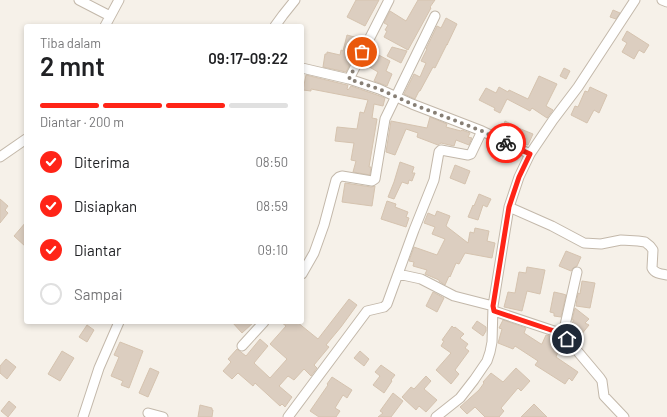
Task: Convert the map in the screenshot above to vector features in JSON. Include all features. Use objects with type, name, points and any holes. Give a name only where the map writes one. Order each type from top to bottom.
[{"type":"street","points":[[79,0],[110,16]]},
{"type":"street","points":[[106,24],[119,0]]},
{"type":"street","points":[[276,24],[295,0]]},
{"type":"street","points":[[349,79],[389,0]]},
{"type":"street","points":[[436,417],[460,398],[487,362],[492,342],[493,309],[509,207],[519,177],[530,154],[578,87],[635,0]]},
{"type":"street","points":[[662,0],[667,2]]},
{"type":"street","points":[[304,270],[314,253],[324,225],[336,180],[339,176],[372,181],[375,179],[384,119],[435,16]]},
{"type":"street","points":[[304,68],[349,79],[379,89],[412,104],[482,131],[530,154]]},
{"type":"street","points":[[288,417],[367,312],[388,304],[414,230],[434,180],[439,152],[441,150],[468,156],[471,154],[482,131]]},
{"type":"street","points":[[0,157],[24,140]]},
{"type":"street","points":[[509,207],[552,226],[584,243],[601,244],[621,240],[645,242],[653,250],[653,270],[667,275]]},
{"type":"street","points":[[563,334],[577,272]]},
{"type":"street","points":[[398,274],[422,279],[454,296],[563,334],[600,378],[602,381],[604,396],[624,417]]},
{"type":"street","points":[[83,417],[99,368],[118,324]]},
{"type":"street","points":[[242,346],[262,324]]},
{"type":"street","points":[[148,413],[163,417]]},
{"type":"building","points":[[356,0],[379,0],[365,26],[347,17]]},
{"type":"building","points":[[418,0],[435,0],[408,50],[384,37],[387,31],[385,30],[388,25],[384,23],[390,11],[406,21]]},
{"type":"building","points":[[613,10],[620,13],[616,19],[610,17]]},
{"type":"building","points":[[446,18],[457,24],[435,68],[433,67],[415,99],[404,94],[414,74],[420,77],[426,63],[421,61],[426,49],[437,26],[441,28]]},
{"type":"building","points":[[627,31],[649,45],[644,53],[639,50],[634,59],[622,52],[627,43],[622,40]]},
{"type":"building","points":[[347,35],[358,38],[352,49],[349,66],[346,72],[323,67],[325,54],[327,54],[327,52],[340,55],[341,50],[343,51]]},
{"type":"building","points":[[392,47],[407,51],[401,63],[387,56]]},
{"type":"building","points":[[370,52],[373,52],[390,61],[386,71],[392,74],[387,86],[374,81],[378,72],[366,65],[368,61],[366,60]]},
{"type":"building","points":[[564,68],[570,71],[566,79],[560,76]]},
{"type":"building","points":[[306,75],[348,85],[348,90],[351,86],[385,98],[383,106],[374,104],[372,118],[377,119],[369,167],[371,167],[370,175],[353,172],[356,161],[351,160],[354,143],[335,141],[337,127],[357,129],[360,112],[364,113],[368,100],[311,89],[311,91],[304,90]]},
{"type":"building","points":[[539,76],[557,84],[546,106],[553,110],[547,118],[532,108],[530,111],[507,99],[500,113],[494,110],[495,108],[479,100],[486,88],[496,93],[499,87],[528,99]]},
{"type":"building","points":[[590,87],[607,95],[599,113],[594,110],[587,123],[571,115],[575,106],[578,107],[585,91],[588,92]]},
{"type":"building","points":[[430,117],[447,124],[446,127],[470,133],[468,137],[472,138],[469,145],[456,140],[454,146],[441,143],[438,145],[417,137],[418,133],[406,129],[395,155],[386,152],[391,121],[427,128]]},
{"type":"building","points":[[505,121],[533,134],[528,145],[509,137],[510,135],[501,131]]},
{"type":"building","points":[[400,162],[414,167],[412,173],[415,173],[412,181],[409,180],[408,184],[402,182],[394,199],[388,197]]},
{"type":"building","points":[[455,165],[470,171],[465,184],[450,178]]},
{"type":"building","points":[[345,183],[371,187],[375,186],[372,206],[342,202]]},
{"type":"building","points":[[479,194],[491,199],[487,207],[483,205],[478,220],[468,217]]},
{"type":"building","points":[[0,199],[8,206],[5,210],[8,213],[0,223]]},
{"type":"building","points":[[387,201],[396,204],[395,207],[408,212],[406,217],[409,218],[406,227],[381,219]]},
{"type":"building","points":[[437,211],[450,216],[446,226],[468,243],[470,232],[474,233],[475,228],[489,231],[487,241],[495,243],[492,258],[465,253],[459,264],[456,263],[445,285],[439,280],[425,274],[427,270],[413,266],[414,262],[409,261],[414,247],[437,255],[445,239],[432,234],[435,227],[424,223],[428,213],[435,216]]},
{"type":"building","points":[[24,224],[24,245],[14,236]]},
{"type":"building","points":[[566,251],[581,257],[577,266],[571,271],[559,266]]},
{"type":"building","points":[[527,267],[545,270],[540,294],[527,291],[522,311],[504,307],[508,292],[515,293],[519,272],[526,273]]},
{"type":"building","points":[[582,281],[595,283],[590,308],[576,306]]},
{"type":"building","points":[[433,292],[444,298],[437,312],[426,306]]},
{"type":"building","points":[[554,292],[566,295],[561,317],[554,316],[554,313],[550,312]]},
{"type":"building","points":[[349,299],[357,305],[326,345],[329,347],[314,365],[317,368],[311,376],[304,369],[294,380],[288,376],[279,386],[292,397],[285,407],[282,404],[280,406],[255,383],[253,386],[238,373],[232,379],[223,371],[231,362],[228,359],[237,349],[246,356],[260,339],[268,346],[254,363],[270,378],[287,359],[270,344],[286,326],[284,324],[299,324],[318,339]]},
{"type":"building","points":[[575,308],[589,319],[585,323],[589,325],[581,335],[571,327],[574,320],[572,320]]},
{"type":"building","points":[[503,320],[526,328],[524,333],[541,344],[546,335],[560,339],[562,342],[556,357],[578,372],[572,381],[569,378],[565,384],[535,365],[538,361],[515,346],[513,349],[498,343],[502,329],[499,328]]},
{"type":"building","points":[[477,321],[486,327],[486,331],[483,336],[472,328]]},
{"type":"building","points":[[234,324],[252,324],[242,333]]},
{"type":"building","points":[[87,325],[94,330],[87,342],[79,337]]},
{"type":"building","points":[[452,326],[464,334],[460,338],[468,344],[465,348],[469,351],[455,370],[459,374],[451,384],[436,370],[451,353],[441,346],[444,341],[442,340]]},
{"type":"building","points":[[120,342],[143,351],[129,388],[121,385],[123,381],[111,376],[119,357],[114,355]]},
{"type":"building","points":[[62,351],[74,358],[60,381],[48,374]]},
{"type":"building","points":[[360,351],[369,359],[364,366],[354,358]]},
{"type":"building","points":[[6,359],[16,367],[7,379],[0,373],[0,366]]},
{"type":"building","points":[[381,365],[395,375],[384,393],[373,385],[380,376],[375,372]]},
{"type":"building","points":[[150,368],[159,372],[148,397],[139,393]]},
{"type":"building","points":[[516,368],[530,381],[521,391],[518,388],[501,408],[504,411],[499,417],[485,417],[475,407],[467,414],[460,407],[479,390],[484,383],[483,382],[491,373],[503,382]]},
{"type":"building","points":[[426,376],[431,381],[424,389],[437,400],[426,412],[419,406],[416,410],[402,397],[411,387],[414,389]]},
{"type":"building","points":[[332,377],[352,390],[347,398],[343,395],[335,408],[340,411],[336,417],[319,417],[310,411]]},
{"type":"building","points":[[393,393],[403,401],[391,417],[378,417],[383,413],[380,411]]},
{"type":"building","points":[[9,401],[16,407],[8,417],[1,411]]},
{"type":"building","points":[[534,404],[547,417],[521,417]]},
{"type":"building","points":[[200,405],[212,408],[212,417],[198,417]]},
{"type":"way so far","points":[[362,52],[349,79],[379,89],[412,104],[482,131],[506,143]]},
{"type":"route","points":[[506,143],[530,154],[519,177],[509,207],[493,306],[494,311],[563,334],[567,339]]}]
